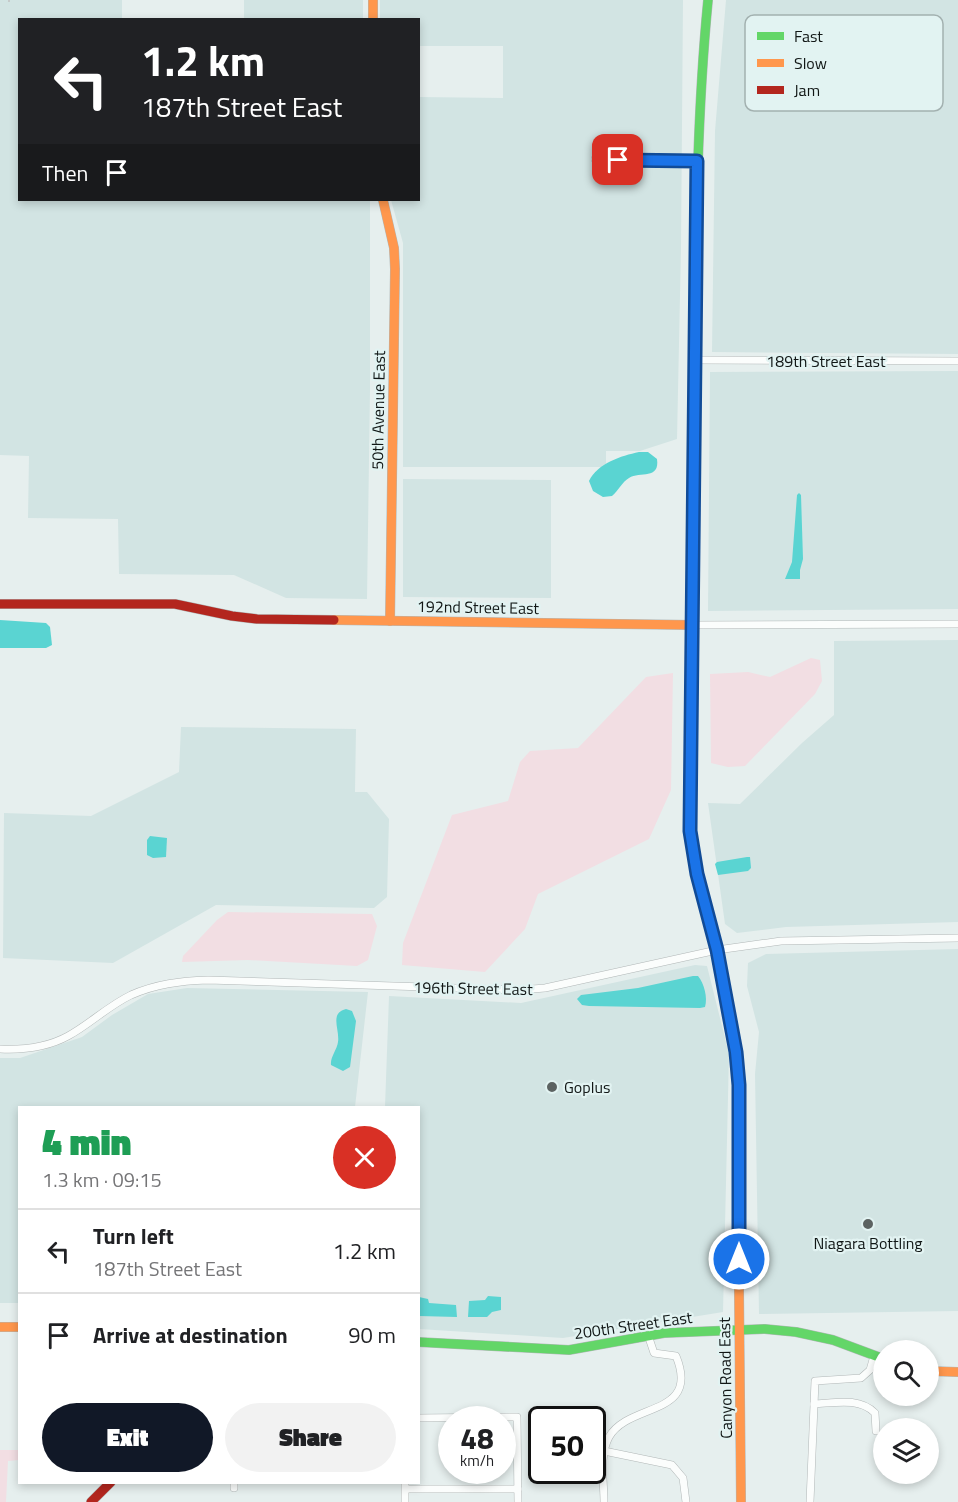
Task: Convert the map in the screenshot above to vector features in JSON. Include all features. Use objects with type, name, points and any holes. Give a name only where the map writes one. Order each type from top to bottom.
[{"type":"street","points":[[373,0],[373,18]]},
{"type":"street","name":"Canyon Road East","points":[[708,0],[697,161],[690,831],[697,874],[732,1018],[739,1085],[741,1502]]},
{"type":"street","points":[[595,159],[697,161]]},
{"type":"street","name":"50th Avenue East","points":[[383,201],[392,235],[394,270],[390,621]]},
{"type":"street","name":"189th Street East","points":[[695,360],[958,361]]},
{"type":"street","name":"192nd Street East","points":[[0,604],[175,604],[257,619],[693,625],[958,624]]},
{"type":"street","name":"196th Street East","points":[[0,1049],[17,1050],[44,1045],[66,1037],[108,1007],[152,986],[176,981],[208,980],[520,990],[545,988],[717,950],[781,941],[958,938]]},
{"type":"street","points":[[0,1327],[18,1328]]},
{"type":"street","name":"200th Street East","points":[[420,1342],[569,1350],[648,1335],[740,1329],[796,1332],[833,1340],[873,1355]]},
{"type":"street","points":[[606,1444],[616,1428],[624,1421],[666,1404],[679,1386],[682,1371],[676,1356],[654,1353],[648,1335]]},
{"type":"street","points":[[810,1502],[815,1381],[861,1378],[873,1366]]},
{"type":"street","points":[[939,1371],[958,1372]]},
{"type":"street","points":[[814,1404],[854,1402],[874,1413],[875,1418]]},
{"type":"street","points":[[420,1418],[517,1418],[518,1502]]},
{"type":"street","points":[[606,1451],[668,1463],[679,1471],[684,1481],[686,1502]]},
{"type":"street","points":[[91,1502],[109,1484]]},
{"type":"street","points":[[604,1484],[604,1502]]},
{"type":"street","points":[[405,1502],[406,1486],[518,1490]]},
{"type":"shaded area","points":[[0,0],[122,0],[122,18],[18,18],[18,201],[370,201],[367,599],[286,598],[234,575],[119,574],[118,519],[28,518],[29,456],[0,455]]},
{"type":"shaded area","points":[[244,0],[363,0],[363,18],[244,18]]},
{"type":"shaded area","points":[[380,0],[683,0],[677,439],[640,451],[606,451],[606,467],[403,467],[403,243],[391,201],[420,201],[420,97],[503,98],[503,46],[420,46],[420,18],[380,18]]},
{"type":"shaded area","points":[[726,0],[958,0],[958,354],[712,352],[715,131]]},
{"type":"shaded area","points":[[958,371],[958,609],[708,611],[710,372]]},
{"type":"shaded area","points":[[403,479],[551,480],[551,598],[403,597]]},
{"type":"shaded area","points":[[958,640],[958,922],[786,927],[737,933],[725,924],[708,803],[740,804],[834,715],[834,641]]},
{"type":"shaded area","points":[[811,658],[820,660],[822,681],[815,694],[745,766],[728,767],[711,763],[710,674],[748,672],[770,677]]},
{"type":"shaded area","points":[[673,673],[671,790],[649,839],[538,894],[525,929],[485,972],[402,965],[403,943],[452,815],[508,801],[520,762],[530,751],[578,748],[646,677]]},
{"type":"shaded area","points":[[181,727],[356,729],[355,792],[367,792],[389,819],[387,897],[374,908],[216,905],[113,963],[3,958],[4,813],[91,816],[179,772]]},
{"type":"shaded area","points":[[228,912],[372,914],[377,926],[368,960],[357,966],[248,960],[182,962],[183,956],[217,920]]},
{"type":"shaded area","points":[[958,949],[958,1311],[759,1314],[755,1074],[759,1032],[747,986],[748,963],[766,954]]},
{"type":"shaded area","points":[[695,965],[707,966],[729,1054],[723,1312],[563,1338],[420,1329],[420,1106],[385,1106],[389,996],[521,1003]]},
{"type":"shaded area","points":[[187,988],[368,992],[355,1106],[18,1106],[18,1303],[0,1303],[0,1058],[20,1058],[82,1037],[112,1015],[148,994]]},
{"type":"shaded area","points":[[0,1450],[18,1450],[18,1460],[8,1461],[6,1502],[0,1502]]},
{"type":"water","points":[[648,452],[657,459],[655,470],[629,478],[612,496],[603,497],[593,491],[589,481],[598,469],[618,458]]},
{"type":"water","points":[[799,493],[801,495],[803,559],[800,579],[785,579],[792,562]]},
{"type":"water","points":[[0,620],[46,623],[50,627],[52,645],[46,648],[0,648]]},
{"type":"water","points":[[150,836],[167,838],[166,857],[153,858],[147,855],[147,840]]},
{"type":"water","points":[[750,857],[751,868],[748,871],[718,875],[715,864],[717,862]]},
{"type":"water","points":[[698,976],[704,987],[705,1007],[589,1006],[582,1005],[577,999],[581,995],[638,988]]},
{"type":"water","points":[[346,1009],[352,1011],[356,1021],[350,1067],[343,1071],[331,1065],[331,1062],[338,1042],[336,1022],[338,1014]]},
{"type":"water","points":[[488,1296],[501,1297],[501,1310],[492,1312],[487,1317],[468,1317],[469,1301],[485,1300]]},
{"type":"water","points":[[420,1297],[428,1299],[429,1303],[456,1305],[457,1317],[420,1316]]},
{"type":"traffic: fast","points":[[694,403],[698,151],[708,0]]},
{"type":"traffic: fast","points":[[420,1342],[569,1350],[664,1333],[765,1329],[796,1332],[833,1340],[873,1355]]},
{"type":"traffic: slow","points":[[373,0],[373,18]]},
{"type":"traffic: slow","points":[[383,201],[394,248],[395,269],[390,621]]},
{"type":"traffic: slow","points":[[691,712],[694,403]]},
{"type":"traffic: slow","points":[[334,620],[693,625]]},
{"type":"traffic: slow","points":[[738,1183],[741,1502]]},
{"type":"traffic: slow","points":[[0,1327],[18,1327]]},
{"type":"traffic: slow","points":[[939,1371],[958,1372]]},
{"type":"traffic: jam","points":[[0,604],[175,604],[257,619],[334,620]]},
{"type":"traffic: jam","points":[[691,712],[690,831],[697,874],[717,950],[736,1052],[739,1085],[738,1183]]},
{"type":"traffic: jam","points":[[91,1502],[109,1484]]},
{"type":"place","name":"Goplus","points":[[552,1087]]},
{"type":"place","name":"Niagara Bottling","points":[[868,1224]]},
{"type":"route","points":[[618,160],[697,161],[690,831],[697,874],[732,1018],[736,1052],[739,1085],[739,1259]]}]
